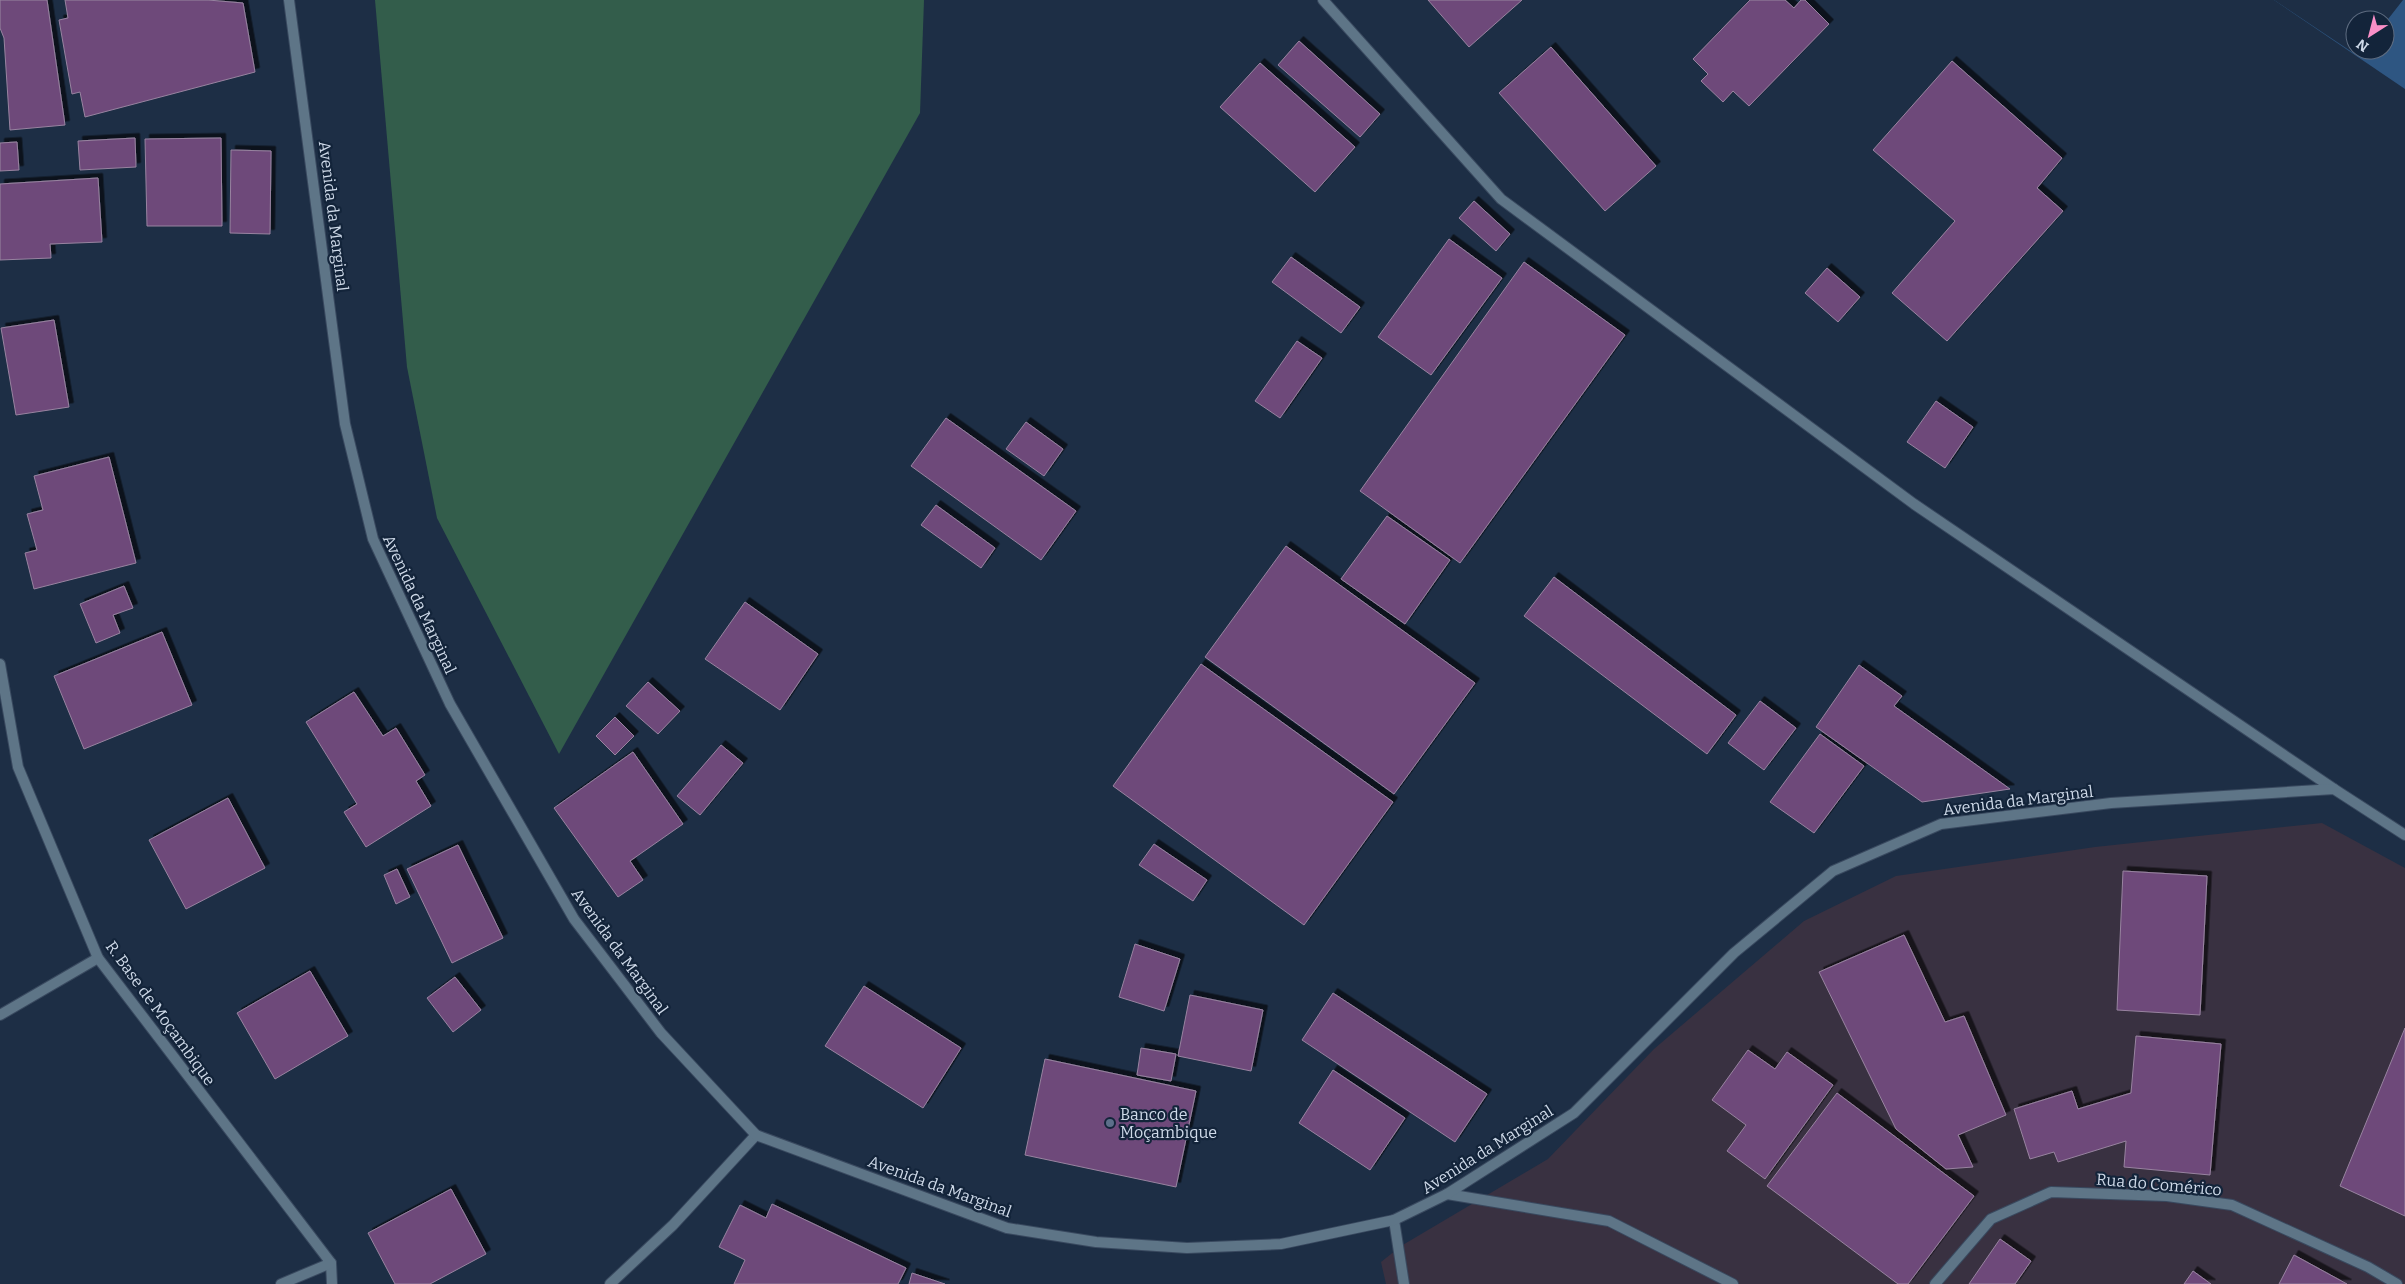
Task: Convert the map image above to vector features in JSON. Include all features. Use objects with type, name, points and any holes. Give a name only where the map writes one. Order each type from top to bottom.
[{"type":"street","name":"Avenida da Marginal","points":[[289,0],[346,424],[373,539],[450,704],[574,919],[661,1032],[756,1135],[1007,1228],[1096,1242],[1187,1248],[1281,1244],[1394,1220],[1448,1194],[1574,1113],[1734,953],[1833,871],[1941,824],[2112,803],[2334,789]]},
{"type":"street","points":[[1323,0],[1501,199],[1914,504],[2334,789],[2405,835]]},
{"type":"street","name":"R. Base de Moçambique","points":[[0,664],[18,767],[98,958],[331,1263]]},
{"type":"street","points":[[0,1015],[98,958]]},
{"type":"street","points":[[610,1284],[673,1225],[756,1135]]},
{"type":"street","name":"Rua do Comérico","points":[[1936,1284],[1991,1219],[2051,1192],[2167,1196],[2232,1205],[2368,1267],[2397,1284]]},
{"type":"street","points":[[1448,1194],[1609,1220],[1733,1284]]},
{"type":"street","points":[[1394,1220],[1404,1284]]},
{"type":"street","points":[[281,1284],[331,1263],[332,1284]]},
{"type":"shaded area","points":[[2322,823],[2405,868],[2405,1284],[1386,1284],[1381,1262],[1401,1246],[1548,1159],[1654,1049],[1804,921],[1896,876],[2095,847]]},
{"type":"green space","points":[[375,0],[924,0],[920,113],[559,754],[437,518],[407,367]]},
{"type":"water","points":[[2274,0],[2405,0],[2405,89],[2362,60],[2395,60],[2395,10],[2345,10],[2345,48]]},
{"type":"pier","points":[[2274,0],[2403,0],[2395,10],[2345,10],[2345,47]]},
{"type":"building","points":[[0,0],[47,0],[65,125],[10,130],[4,38],[0,28]]},
{"type":"building","points":[[65,0],[208,0],[243,3],[255,72],[85,117],[80,92],[72,94],[59,20],[68,18]]},
{"type":"building","points":[[1428,0],[1522,0],[1469,47]]},
{"type":"building","points":[[1750,0],[1785,0],[1794,8],[1801,0],[1805,0],[1829,24],[1749,106],[1733,91],[1723,102],[1701,81],[1708,74],[1693,59]]},
{"type":"building","points":[[1299,41],[1380,114],[1360,137],[1278,65]]},
{"type":"building","points":[[1551,47],[1656,166],[1605,211],[1499,93]]},
{"type":"building","points":[[1952,61],[2062,158],[2037,188],[2063,211],[1947,341],[1892,293],[1955,221],[1873,150]]},
{"type":"building","points":[[1260,63],[1355,147],[1315,192],[1220,107]]},
{"type":"building","points":[[135,138],[136,167],[80,170],[78,141]]},
{"type":"building","points":[[221,138],[222,226],[147,226],[145,139]]},
{"type":"building","points":[[17,142],[19,170],[0,171],[0,143]]},
{"type":"building","points":[[231,150],[271,151],[270,234],[230,233]]},
{"type":"building","points":[[98,178],[102,242],[50,244],[51,258],[0,260],[0,184]]},
{"type":"building","points":[[1474,201],[1510,234],[1496,251],[1459,218]]},
{"type":"building","points":[[1449,239],[1502,278],[1431,375],[1378,337]]},
{"type":"building","points":[[1291,257],[1360,307],[1341,333],[1272,282]]},
{"type":"building","points":[[1524,262],[1625,335],[1460,563],[1360,491]]},
{"type":"building","points":[[1827,268],[1860,297],[1838,322],[1805,293]]},
{"type":"building","points":[[54,320],[69,407],[16,415],[1,328]]},
{"type":"building","points":[[1297,341],[1322,358],[1280,418],[1255,401]]},
{"type":"building","points":[[1936,401],[1973,427],[1945,468],[1907,442]]},
{"type":"building","points":[[946,418],[1076,511],[1041,560],[911,466]]},
{"type":"building","points":[[1026,422],[1063,449],[1044,476],[1006,449]]},
{"type":"building","points":[[109,457],[136,563],[34,589],[25,553],[37,550],[27,514],[43,510],[34,476]]},
{"type":"building","points":[[936,505],[995,548],[981,568],[921,525]]},
{"type":"building","points":[[1387,516],[1450,560],[1405,624],[1341,579]]},
{"type":"building","points":[[1286,546],[1475,683],[1394,794],[1205,657]]},
{"type":"building","points":[[1554,577],[1736,715],[1707,754],[1524,616]]},
{"type":"building","points":[[124,586],[133,608],[113,615],[120,633],[96,643],[80,604]]},
{"type":"building","points":[[745,602],[818,654],[780,710],[705,659]]},
{"type":"building","points":[[162,632],[192,705],[84,749],[54,676]]},
{"type":"building","points":[[1201,664],[1393,802],[1304,925],[1113,786]]},
{"type":"building","points":[[1859,665],[1902,696],[1894,706],[2010,789],[1922,802],[1816,727]]},
{"type":"building","points":[[648,682],[680,711],[658,734],[626,706]]},
{"type":"building","points":[[354,692],[383,736],[396,728],[425,775],[416,781],[431,806],[366,847],[344,812],[357,804],[306,722]]},
{"type":"building","points":[[1760,701],[1796,728],[1764,770],[1728,743]]},
{"type":"building","points":[[615,717],[634,736],[615,755],[596,736]]},
{"type":"building","points":[[1820,734],[1864,766],[1814,833],[1770,802]]},
{"type":"building","points":[[721,745],[743,763],[700,815],[677,796]]},
{"type":"building","points":[[633,752],[683,824],[630,861],[643,880],[618,897],[554,808]]},
{"type":"building","points":[[228,798],[265,868],[186,909],[149,840]]},
{"type":"building","points":[[1154,844],[1207,880],[1193,901],[1139,865]]},
{"type":"building","points":[[458,845],[503,938],[452,963],[407,869]]},
{"type":"building","points":[[397,869],[410,897],[396,904],[384,875]]},
{"type":"building","points":[[2123,871],[2207,876],[2200,1015],[2117,1010]]},
{"type":"building","points":[[1904,935],[1945,1022],[1964,1016],[2006,1115],[1958,1135],[1973,1167],[1946,1169],[1896,1129],[1819,972]]},
{"type":"building","points":[[1135,944],[1180,959],[1164,1011],[1119,997]]},
{"type":"building","points":[[310,971],[348,1036],[275,1079],[237,1013]]},
{"type":"building","points":[[455,977],[481,1010],[453,1032],[427,998]]},
{"type":"building","points":[[864,986],[961,1048],[923,1108],[825,1046]]},
{"type":"building","points":[[1333,993],[1487,1094],[1455,1142],[1302,1040]]},
{"type":"building","points":[[1190,995],[1263,1010],[1251,1071],[1178,1056]]},
{"type":"building","points":[[2405,1028],[2405,1216],[2340,1186]]},
{"type":"building","points":[[2136,1036],[2221,1044],[2210,1175],[2124,1167],[2126,1141],[2058,1162],[2054,1152],[2030,1159],[2014,1109],[2072,1091],[2078,1109],[2131,1093]]},
{"type":"building","points":[[1141,1048],[1176,1054],[1171,1081],[1137,1075]]},
{"type":"building","points":[[1748,1050],[1775,1069],[1787,1052],[1833,1085],[1765,1179],[1727,1151],[1746,1125],[1712,1100]]},
{"type":"building","name":"Banco de Moçambique","points":[[1045,1059],[1196,1091],[1176,1187],[1025,1155]]},
{"type":"building","points":[[1333,1070],[1405,1118],[1370,1170],[1299,1123]]},
{"type":"building","points":[[1837,1093],[1974,1196],[1908,1284],[1898,1284],[1767,1186]]},
{"type":"building","points":[[451,1189],[486,1254],[430,1284],[395,1284],[368,1233]]},
{"type":"building","points":[[772,1204],[906,1268],[898,1284],[734,1284],[745,1260],[719,1247],[740,1205],[766,1218]]},
{"type":"building","points":[[2000,1239],[2031,1261],[2015,1284],[1969,1284]]},
{"type":"building","points":[[2294,1255],[2347,1284],[2279,1284]]},
{"type":"building","points":[[2193,1271],[2211,1284],[2184,1284]]},
{"type":"building","points":[[912,1273],[945,1284],[909,1284]]},
{"type":"place","name":"Banco de Moçambique","points":[[1110,1123]]}]
